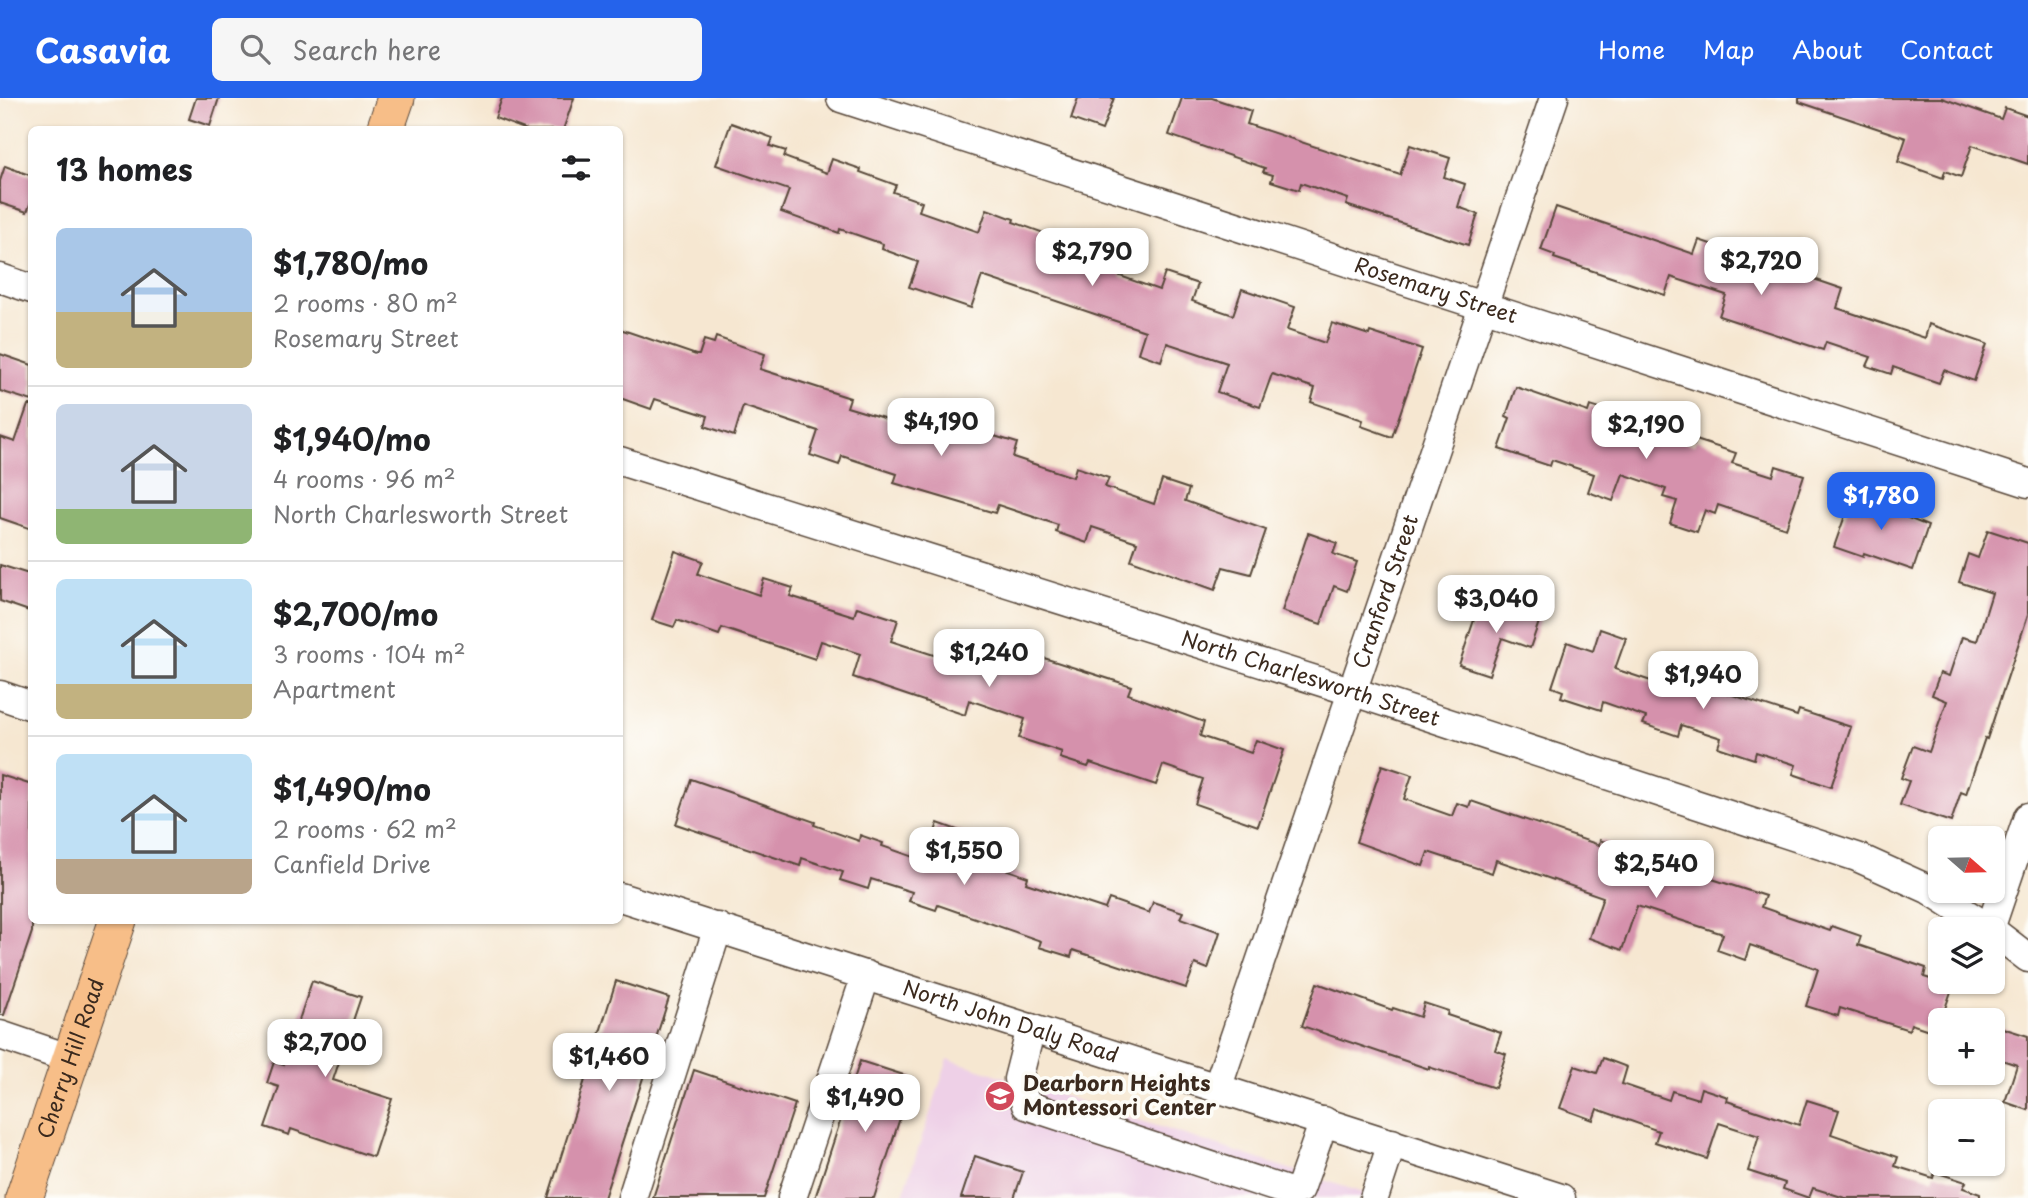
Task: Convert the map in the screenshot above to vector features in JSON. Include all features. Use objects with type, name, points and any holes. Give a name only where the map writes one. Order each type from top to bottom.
[{"type":"main road","points":[[386,126],[396,98]]},
{"type":"main road","name":"Cherry Hill Road","points":[[24,1198],[117,924]]},
{"type":"street","name":"Rosemary Street","points":[[841,98],[2028,483]]},
{"type":"street","name":"Cranford Street","points":[[1218,1086],[1554,98]]},
{"type":"street","points":[[0,278],[28,288]]},
{"type":"street","name":"North Charlesworth Street","points":[[623,462],[1352,692],[1857,856],[1928,889],[1971,917]]},
{"type":"street","points":[[0,695],[28,704]]},
{"type":"street","points":[[1995,917],[2028,817]]},
{"type":"street","name":"North John Daly Road","points":[[623,898],[1218,1086],[1549,1196]]},
{"type":"street","points":[[632,1198],[718,927]]},
{"type":"street","name":"North Charlesworth Street","points":[[2005,941],[2028,958]]},
{"type":"street","points":[[792,1198],[866,975]]},
{"type":"street","points":[[1031,1028],[1018,1079],[1026,1105],[1287,1191],[1300,1189],[1324,1121]]},
{"type":"street","points":[[0,1035],[71,1059]]},
{"type":"street","points":[[1374,1198],[1391,1143]]},
{"type":"shaded area","name":"Dearborn Heights Montessori Center","points":[[948,1059],[1182,1134],[1379,1198],[902,1198]]},
{"type":"building","points":[[196,98],[219,98],[210,126],[189,119]]},
{"type":"building","points":[[502,98],[574,98],[564,126],[516,126],[495,118]]},
{"type":"building","points":[[1078,98],[1114,98],[1102,130],[1071,119]]},
{"type":"building","points":[[1182,98],[1212,98],[1251,111],[1247,124],[1400,175],[1410,145],[1450,158],[1444,177],[1465,184],[1458,207],[1478,214],[1468,245],[1346,205],[1348,199],[1301,183],[1299,190],[1271,181],[1273,175],[1263,172],[1265,168],[1169,135]]},
{"type":"building","points":[[1799,98],[1942,98],[2001,119],[2005,108],[2028,116],[2028,164],[1972,145],[1961,177],[1945,171],[1943,178],[1898,162],[1906,138],[1799,102]]},
{"type":"building","points":[[731,123],[773,138],[770,146],[786,151],[784,157],[827,173],[832,159],[861,169],[860,172],[896,185],[893,192],[922,202],[919,211],[979,232],[987,209],[1014,219],[1013,222],[1058,238],[1052,254],[1092,267],[1097,251],[1126,260],[1120,276],[1159,290],[1165,273],[1198,284],[1192,301],[1233,315],[1242,289],[1295,307],[1287,330],[1325,343],[1332,323],[1422,349],[1392,437],[1361,426],[1363,420],[1311,402],[1315,388],[1272,374],[1260,407],[1217,392],[1227,363],[1167,343],[1161,361],[1138,353],[1145,331],[982,276],[971,308],[909,287],[918,262],[882,249],[883,244],[840,229],[839,233],[781,212],[789,190],[716,165]]},
{"type":"building","points":[[5,166],[28,175],[27,212],[0,203],[0,181]]},
{"type":"building","points":[[1556,207],[1694,254],[1699,240],[1843,289],[1837,308],[1925,338],[1929,324],[1987,344],[1974,381],[1944,370],[1939,383],[1893,367],[1891,374],[1867,366],[1871,357],[1826,342],[1823,350],[1719,316],[1726,295],[1671,277],[1665,295],[1554,258],[1555,255],[1541,250]]},
{"type":"building","points":[[623,330],[696,355],[699,355],[704,340],[714,343],[716,337],[765,354],[760,369],[850,398],[847,407],[913,427],[925,428],[929,416],[1017,443],[1013,457],[1073,477],[1076,467],[1109,478],[1105,487],[1154,504],[1162,480],[1189,489],[1185,501],[1266,530],[1251,574],[1223,567],[1215,590],[1131,560],[1137,542],[1092,527],[1087,543],[1056,532],[1058,525],[998,505],[995,513],[894,483],[897,474],[842,456],[839,465],[810,455],[818,431],[743,406],[734,436],[705,426],[708,416],[655,399],[651,409],[623,399]]},
{"type":"building","points":[[0,354],[28,364],[28,400],[0,391]]},
{"type":"building","points":[[1516,387],[1588,412],[1590,406],[1619,415],[1618,419],[1694,445],[1696,440],[1736,453],[1732,463],[1773,476],[1776,466],[1804,475],[1786,528],[1718,505],[1715,514],[1705,510],[1697,532],[1670,523],[1677,501],[1663,497],[1666,489],[1623,474],[1613,501],[1588,492],[1594,474],[1552,460],[1550,466],[1499,449],[1510,418],[1506,416]]},
{"type":"building","points":[[28,405],[28,528],[0,518],[0,437],[15,442]]},
{"type":"building","points":[[1853,493],[1911,512],[1908,518],[1928,526],[1913,570],[1864,553],[1863,557],[1834,547]]},
{"type":"building","points":[[1988,530],[2028,543],[2028,615],[1987,739],[1985,738],[1966,794],[1961,792],[1951,822],[1900,805],[1909,781],[1901,778],[1913,746],[1929,752],[1947,701],[1932,695],[1940,673],[1949,676],[1962,637],[1977,641],[1992,593],[1959,582],[1968,554],[1978,558]]},
{"type":"building","points":[[1308,533],[1337,543],[1333,554],[1357,562],[1347,591],[1334,586],[1321,624],[1282,611]]},
{"type":"building","points":[[675,551],[703,561],[698,574],[759,595],[764,579],[793,588],[790,596],[854,616],[857,607],[898,620],[891,641],[949,660],[954,645],[981,654],[982,650],[1040,670],[1044,658],[1131,686],[1128,694],[1204,722],[1200,736],[1251,753],[1256,740],[1284,750],[1258,826],[1195,804],[1203,779],[1163,765],[1156,785],[1090,763],[1088,767],[1060,758],[1062,752],[1019,738],[1025,719],[969,700],[965,715],[853,677],[860,654],[821,641],[815,659],[722,628],[719,635],[677,620],[674,627],[652,620]]},
{"type":"building","points":[[0,565],[28,574],[28,611],[0,601]]},
{"type":"building","points":[[1481,599],[1540,619],[1530,648],[1502,638],[1489,675],[1459,665]]},
{"type":"building","points":[[1600,629],[1626,638],[1615,669],[1672,688],[1677,673],[1697,680],[1696,683],[1797,716],[1799,710],[1851,727],[1831,787],[1793,774],[1796,765],[1756,752],[1754,759],[1718,747],[1721,738],[1681,725],[1678,736],[1643,724],[1646,717],[1603,702],[1601,710],[1561,697],[1563,691],[1552,687],[1567,642],[1593,651]]},
{"type":"building","points":[[1382,765],[1412,775],[1404,799],[1452,816],[1457,803],[1469,807],[1471,801],[1599,845],[1600,840],[1765,896],[1761,907],[1830,931],[1832,926],[1861,936],[1858,945],[1926,968],[1924,977],[1928,978],[1928,994],[1950,994],[1945,1008],[1928,1008],[1928,1030],[1911,1024],[1909,1030],[1840,1008],[1838,1016],[1806,1006],[1818,969],[1750,945],[1745,960],[1717,950],[1723,934],[1637,906],[1622,950],[1589,938],[1603,897],[1496,860],[1492,873],[1428,852],[1423,866],[1356,842]]},
{"type":"building","points":[[0,775],[28,784],[28,924],[32,924],[32,932],[4,1015],[0,1015]]},
{"type":"building","points":[[691,779],[815,822],[814,825],[859,841],[860,835],[883,843],[882,846],[925,861],[938,823],[963,832],[956,852],[1028,877],[1026,883],[1105,909],[1109,899],[1149,913],[1153,902],[1183,912],[1180,918],[1220,932],[1208,969],[1195,964],[1186,988],[1073,950],[1071,957],[1039,947],[1041,941],[938,905],[936,910],[909,901],[912,892],[871,879],[868,889],[840,880],[843,872],[802,858],[800,866],[676,824]]},
{"type":"building","points":[[312,981],[361,997],[333,1080],[392,1099],[373,1157],[291,1129],[289,1135],[265,1127],[279,1087],[267,1083],[274,1062],[284,1065]]},
{"type":"building","points":[[616,981],[669,998],[604,1198],[548,1198]]},
{"type":"building","points":[[1317,983],[1392,1010],[1393,1008],[1420,1017],[1424,1003],[1448,1011],[1447,1015],[1501,1033],[1495,1050],[1506,1054],[1495,1088],[1302,1026]]},
{"type":"building","points":[[2005,1029],[2028,1036],[2028,1110],[2005,1102],[2017,1065],[2005,1061]]},
{"type":"building","points":[[1603,1058],[1627,1067],[1622,1084],[1669,1100],[1672,1091],[1698,1099],[1701,1088],[1728,1097],[1727,1101],[1799,1125],[1807,1100],[1839,1110],[1831,1134],[1898,1157],[1895,1166],[1933,1178],[1947,1176],[1966,1182],[1963,1188],[1980,1194],[1980,1198],[1845,1198],[1813,1188],[1809,1198],[1783,1189],[1785,1183],[1748,1171],[1759,1136],[1719,1123],[1707,1159],[1655,1142],[1659,1131],[1597,1109],[1593,1120],[1560,1108],[1575,1066],[1597,1073]]},
{"type":"building","points":[[860,1061],[913,1078],[874,1198],[815,1198]]},
{"type":"building","points":[[694,1070],[795,1104],[764,1198],[653,1198]]},
{"type":"building","points":[[975,1156],[1023,1172],[1014,1198],[961,1198]]},
{"type":"place","name":"Dearborn Heights Montessori Center","points":[[1000,1096]]}]
